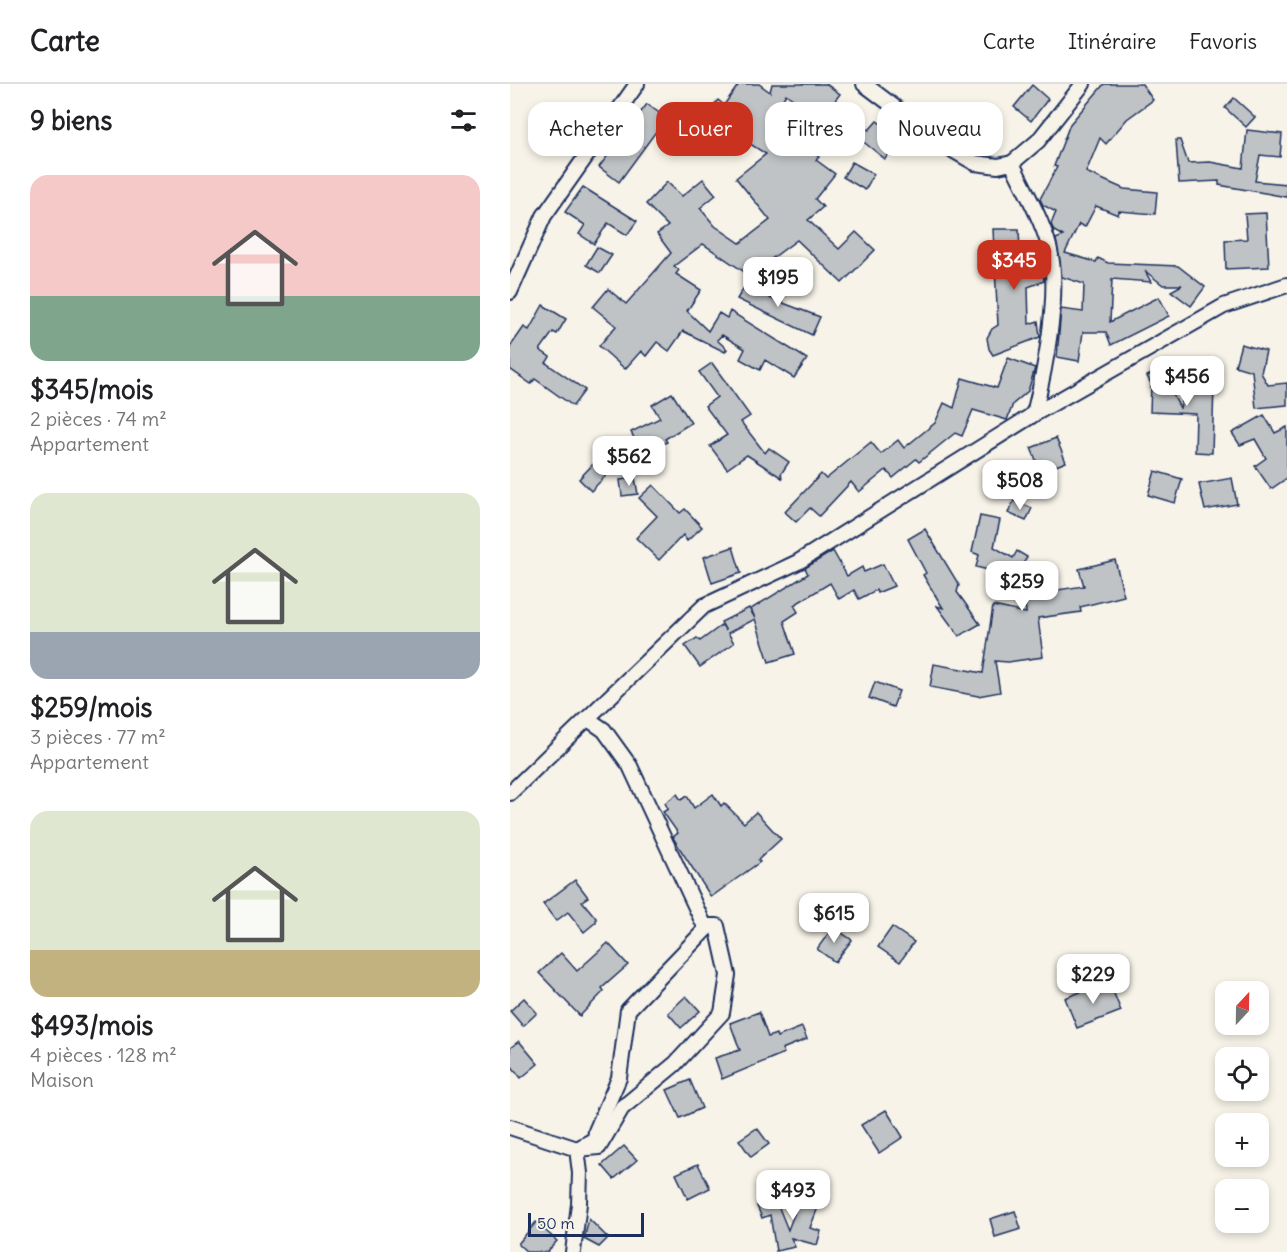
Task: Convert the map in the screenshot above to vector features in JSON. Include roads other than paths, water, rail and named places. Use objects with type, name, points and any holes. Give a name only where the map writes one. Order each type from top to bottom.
[{"type":"street","points":[[510,292],[544,216],[637,84]]},
{"type":"street","points":[[864,84],[950,148],[975,163],[998,166],[1012,163],[1038,141],[1083,84]]},
{"type":"street","points":[[1012,163],[1051,255],[1053,279],[1046,362],[1035,410],[1031,416]]},
{"type":"street","points":[[510,793],[704,606],[798,562],[1031,416],[1224,306],[1287,285]]},
{"type":"street","points":[[588,719],[604,730],[630,766],[706,929]]},
{"type":"street","points":[[510,1127],[577,1149],[599,1147],[622,1108],[675,1064],[722,1012],[728,975],[717,926],[709,926],[627,1010],[619,1078],[596,1131],[595,1139],[577,1149]]},
{"type":"street","points":[[573,1252],[579,1204],[580,1173],[577,1149]]}]
